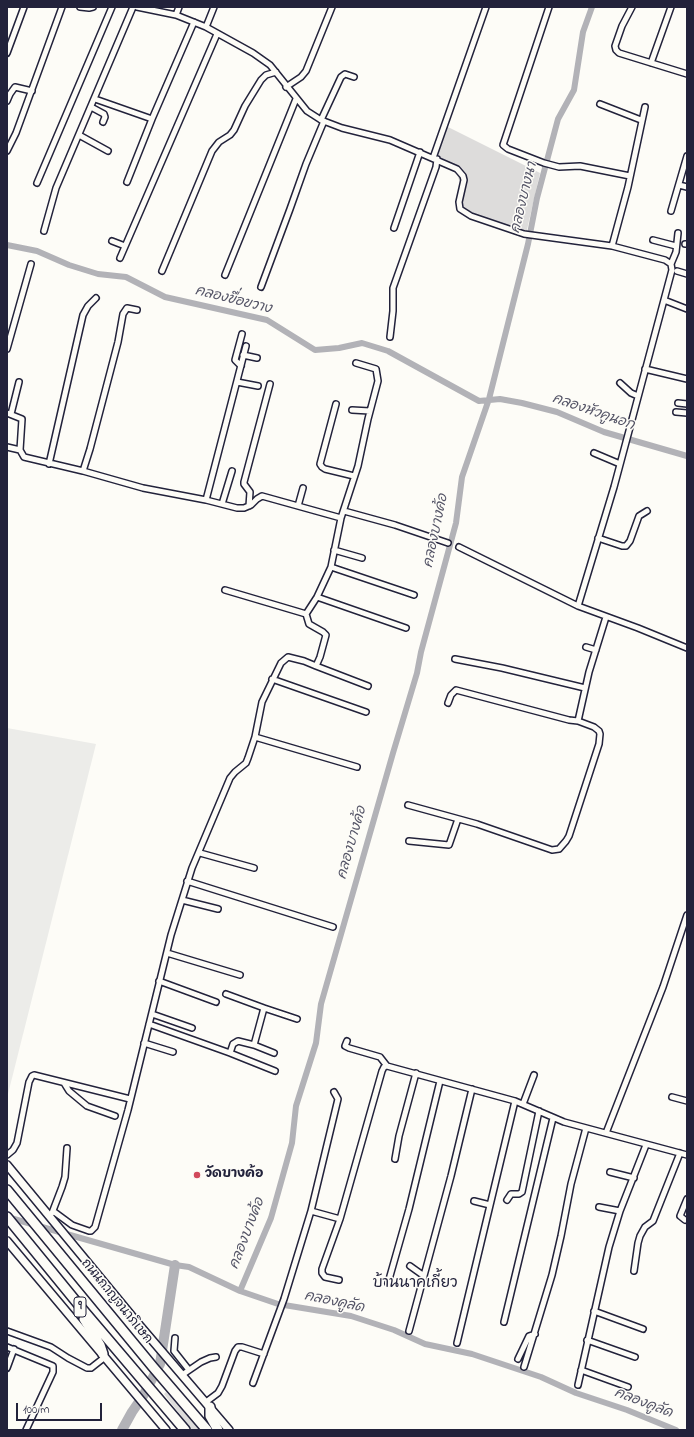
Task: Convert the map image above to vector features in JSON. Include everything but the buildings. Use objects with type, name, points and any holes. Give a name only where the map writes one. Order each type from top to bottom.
[{"type":"highway","name":"ถนนกาญจนาภิเษก","points":[[7,1190],[163,1380],[207,1430]]},
{"type":"highway","name":"9","points":[[7,1216],[83,1310],[184,1430]]},
{"type":"highway","points":[[83,1310],[84,1318],[97,1340],[104,1356]]},
{"type":"highway","points":[[208,1405],[210,1416],[218,1430]]},
{"type":"main road","points":[[7,1165],[52,1216],[69,1239],[157,1346],[229,1430]]},
{"type":"main road","points":[[7,1241],[166,1430]]},
{"type":"street","points":[[7,53],[24,7]]},
{"type":"street","points":[[7,150],[16,133],[62,7]]},
{"type":"street","points":[[80,7],[93,7]]},
{"type":"street","points":[[37,183],[112,7]]},
{"type":"street","points":[[44,231],[56,188],[133,7]]},
{"type":"street","points":[[137,7],[176,15],[194,22],[206,27],[263,59],[276,72],[286,87],[307,112],[323,121],[342,128],[390,140],[435,158],[457,169],[463,176],[463,185],[459,202],[460,209],[471,216],[524,234],[612,246],[665,260],[671,264]]},
{"type":"street","points":[[176,15],[179,7]]},
{"type":"street","points":[[206,27],[214,7]]},
{"type":"street","points":[[286,87],[301,77],[306,71],[332,7]]},
{"type":"street","points":[[390,337],[393,311],[393,288],[486,7]]},
{"type":"street","points":[[549,7],[503,144],[508,149],[544,163],[559,167],[580,166],[630,176]]},
{"type":"street","points":[[632,7],[622,26],[615,48],[619,53],[687,74]]},
{"type":"street","points":[[652,63],[671,7]]},
{"type":"street","points":[[127,182],[152,119],[194,22]]},
{"type":"street","points":[[120,258],[217,34]]},
{"type":"street","points":[[162,271],[212,151],[219,142],[230,135],[234,130],[245,106],[261,80],[266,75],[276,72]]},
{"type":"street","points":[[260,287],[306,164],[341,77],[345,74],[354,77]]},
{"type":"street","points":[[7,101],[15,87],[32,90]]},
{"type":"street","points":[[95,99],[152,119]]},
{"type":"street","points":[[225,275],[296,99]]},
{"type":"street","points":[[600,104],[642,120]]},
{"type":"street","points":[[90,107],[104,114],[105,117],[103,122]]},
{"type":"street","points":[[612,246],[630,176],[645,107]]},
{"type":"street","points":[[79,135],[108,151]]},
{"type":"street","points":[[394,228],[420,152]]},
{"type":"street","points":[[671,211],[687,156]]},
{"type":"street","points":[[679,185],[687,187]]},
{"type":"street","points":[[578,606],[620,464],[664,300],[672,270],[671,264],[676,252],[678,233]]},
{"type":"street","points":[[653,240],[676,246]]},
{"type":"street","points":[[112,241],[125,246]]},
{"type":"street","points":[[7,349],[30,264]]},
{"type":"street","points":[[677,271],[687,274]]},
{"type":"street","points":[[49,464],[83,315],[88,306],[96,298]]},
{"type":"street","points":[[664,300],[687,309]]},
{"type":"street","points":[[83,471],[118,342],[123,314],[127,308],[137,310]]},
{"type":"street","points":[[241,366],[236,360],[242,334]]},
{"type":"street","points":[[206,500],[246,346]]},
{"type":"street","points":[[244,355],[257,358]]},
{"type":"street","points":[[316,666],[326,636],[323,632],[309,624],[306,614],[317,597],[331,567],[341,518],[354,476],[377,387],[377,371],[374,368],[356,363]]},
{"type":"street","points":[[645,369],[687,379]]},
{"type":"street","points":[[19,382],[9,413],[23,421],[20,450],[24,457],[83,471],[143,488],[206,500],[237,508],[249,506],[257,498],[262,496],[341,518]]},
{"type":"street","points":[[237,382],[258,386]]},
{"type":"street","points":[[620,383],[631,393],[638,396]]},
{"type":"street","points":[[249,506],[250,492],[244,482],[270,384]]},
{"type":"street","points":[[678,403],[687,404]]},
{"type":"street","points":[[336,404],[320,464],[325,469],[354,476]]},
{"type":"street","points":[[352,410],[370,411]]},
{"type":"street","points":[[676,412],[687,413]]},
{"type":"street","points":[[7,447],[20,450]]},
{"type":"street","points":[[594,454],[620,464]]},
{"type":"street","points":[[222,504],[232,471]]},
{"type":"street","points":[[298,506],[303,488]]},
{"type":"street","points":[[344,511],[448,543]]},
{"type":"street","points":[[598,538],[626,546],[630,541],[639,516],[648,511]]},
{"type":"street","points":[[459,547],[578,606],[687,648]]},
{"type":"street","points":[[334,550],[362,558]]},
{"type":"street","points":[[331,567],[414,595]]},
{"type":"street","points":[[225,590],[306,614]]},
{"type":"street","points":[[317,597],[406,628]]},
{"type":"street","points":[[578,721],[585,688],[606,617]]},
{"type":"street","points":[[586,647],[596,650]]},
{"type":"street","points":[[67,1148],[65,1177],[52,1216],[72,1225],[91,1231],[95,1227],[130,1099],[159,981],[187,881],[200,853],[227,785],[235,772],[246,764],[254,738],[262,702],[272,678],[281,663],[288,657],[304,661],[368,686]]},
{"type":"street","points":[[455,659],[502,668],[585,688]]},
{"type":"street","points":[[272,678],[366,712]]},
{"type":"street","points":[[408,805],[458,819],[552,850],[559,849],[569,836],[598,744],[600,734],[594,727],[578,721],[553,716],[456,690],[451,695],[448,703]]},
{"type":"street","points":[[254,738],[357,767]]},
{"type":"street","points":[[409,841],[449,845],[458,819]]},
{"type":"street","points":[[200,853],[254,868]]},
{"type":"street","points":[[187,881],[333,927]]},
{"type":"street","points":[[182,900],[218,909]]},
{"type":"street","points":[[606,1133],[663,987],[687,915]]},
{"type":"street","points":[[167,953],[240,975]]},
{"type":"street","points":[[159,981],[216,1002]]},
{"type":"street","points":[[226,994],[297,1019]]},
{"type":"street","points":[[254,1045],[264,1008]]},
{"type":"street","points":[[152,1014],[192,1028]]},
{"type":"street","points":[[149,1024],[275,1070]]},
{"type":"street","points":[[230,1053],[231,1047],[236,1041],[254,1045],[274,1053]]},
{"type":"street","points":[[347,1041],[345,1046],[380,1057],[387,1066],[516,1101],[564,1122],[687,1155]]},
{"type":"street","points":[[144,1043],[173,1052]]},
{"type":"street","points":[[339,1280],[325,1277],[322,1273],[340,1219],[382,1071],[384,1067],[387,1066]]},
{"type":"street","points":[[395,1159],[399,1136],[416,1073]]},
{"type":"street","points":[[7,1155],[17,1144],[29,1082],[32,1076],[36,1074],[64,1083],[130,1099]]},
{"type":"street","points":[[524,1104],[534,1075]]},
{"type":"street","points":[[388,1283],[409,1209],[440,1081]]},
{"type":"street","points":[[64,1083],[70,1091],[87,1106],[115,1116]]},
{"type":"street","points":[[409,1331],[472,1089]]},
{"type":"street","points":[[253,1383],[281,1308],[311,1211],[338,1099],[334,1092]]},
{"type":"street","points":[[672,1097],[687,1101]]},
{"type":"street","points":[[457,1343],[516,1101]]},
{"type":"street","points":[[507,1200],[511,1194],[520,1194],[522,1192],[539,1111]]},
{"type":"street","points":[[504,1322],[553,1118]]},
{"type":"street","points":[[524,1367],[535,1334],[561,1236],[571,1184],[586,1128]]},
{"type":"street","points":[[578,1385],[609,1247],[620,1211],[646,1145]]},
{"type":"street","points":[[634,1271],[640,1236],[653,1220],[680,1153]]},
{"type":"street","points":[[610,1172],[634,1178]]},
{"type":"street","points":[[684,1220],[680,1216],[687,1199]]},
{"type":"street","points":[[474,1201],[490,1205]]},
{"type":"street","points":[[599,1207],[620,1211]]},
{"type":"street","points":[[311,1211],[340,1219]]},
{"type":"street","points":[[410,1266],[424,1276]]},
{"type":"street","points":[[594,1311],[643,1329]]},
{"type":"street","points":[[7,1331],[51,1347],[87,1368],[91,1368],[104,1356]]},
{"type":"street","points":[[518,1359],[529,1336],[535,1334]]},
{"type":"street","points":[[175,1338],[174,1351],[189,1370]]},
{"type":"street","points":[[587,1340],[635,1357]]},
{"type":"street","points":[[7,1347],[52,1366],[53,1370],[26,1430]]},
{"type":"street","points":[[208,1405],[222,1386],[235,1351],[238,1348],[242,1347],[264,1354]]},
{"type":"street","points":[[7,1368],[14,1349]]},
{"type":"street","points":[[182,1375],[201,1362],[216,1357]]},
{"type":"street","points":[[581,1370],[628,1387]]},
{"type":"shaded area","points":[[442,124],[540,173],[526,234],[463,215],[458,210],[456,203],[461,185],[457,175],[449,167],[430,158]]},
{"type":"shaded area","points":[[7,728],[96,744],[7,1098]]},
{"type":"shaded area","points":[[166,1392],[200,1430],[192,1430],[164,1394]]},
{"type":"waterway","name":"คลองบางค้อ","points":[[240,1291],[271,1218],[292,1143],[296,1106],[316,1043],[321,1004],[417,673],[421,652],[456,523],[462,477],[489,399],[528,244],[537,198],[558,119],[574,90],[583,32],[592,7]]},
{"type":"waterway","name":"คลองขื่อขวาง","points":[[7,245],[37,251],[69,265],[98,274],[126,277],[165,297],[267,320],[315,350],[339,348],[362,343],[388,351],[479,401],[500,399],[557,412],[604,432],[687,456]]},
{"type":"waterway","name":"คลองคูลัด","points":[[7,1217],[175,1265],[189,1267],[240,1291],[278,1304],[351,1316],[394,1330],[425,1344],[472,1354],[541,1377],[576,1393],[627,1410],[676,1430]]},
{"type":"waterway","name":"คลองบางค้อ","points":[[122,1430],[143,1396],[160,1364],[175,1265]]},
{"type":"place","name":"วัดบางค้อ","points":[[197,1175]]},
{"type":"district","name":"บ้านนาคเกี้ยว","points":[[415,1285]]},
{"type":"water label","name":"คลองบางนา","points":[[525,198]]},
{"type":"water label","name":"คลองหัวคูนอก","points":[[593,413]]}]
